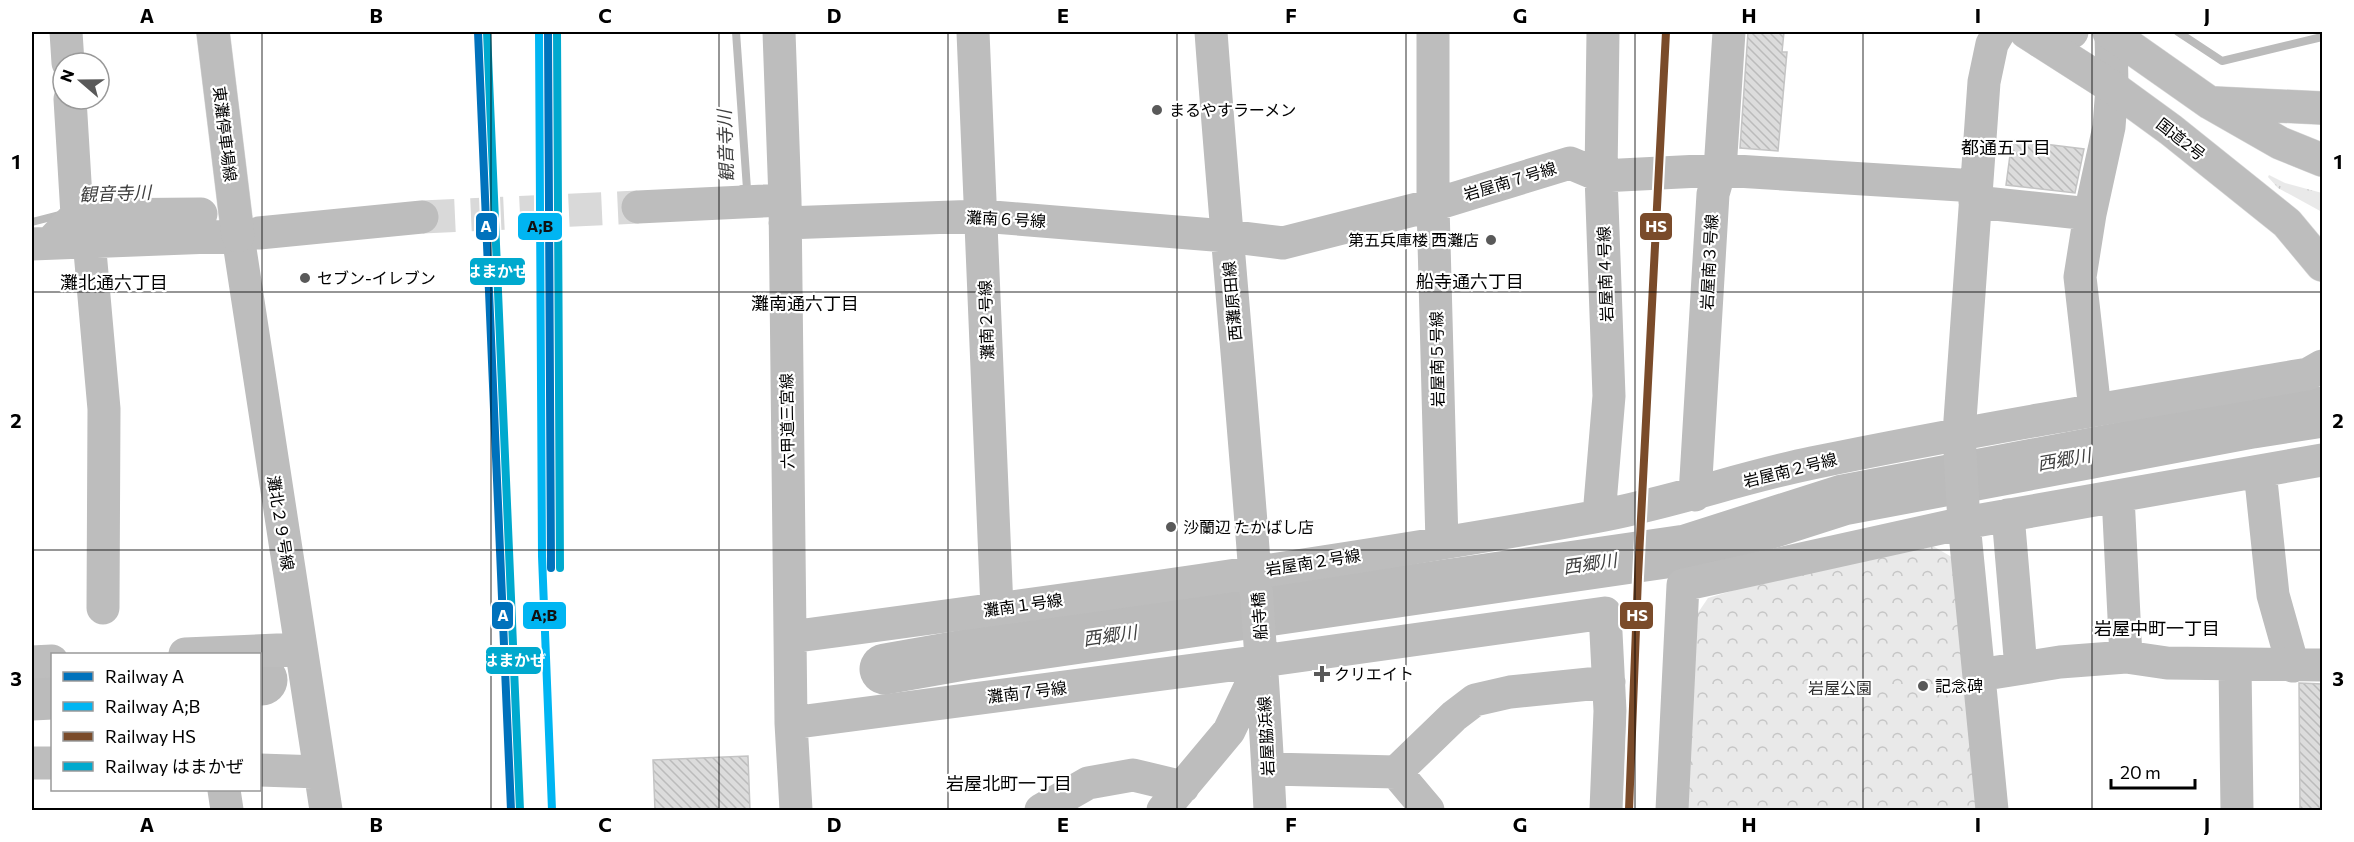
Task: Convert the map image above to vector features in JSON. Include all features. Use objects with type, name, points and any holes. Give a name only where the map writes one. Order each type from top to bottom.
[{"type":"main road","points":[[66,32],[67,51]]},
{"type":"main road","name":"東灘停車場線","points":[[213,32],[248,235]]},
{"type":"main road","name":"六甲道三宮線","points":[[779,32],[785,211],[791,723],[796,810]]},
{"type":"main road","name":"灘南２号線","points":[[973,32],[997,609]]},
{"type":"main road","name":"西灘原田線","points":[[1211,32],[1226,236],[1256,571]]},
{"type":"main road","name":"岩屋南５号線","points":[[1433,32],[1433,205],[1442,543]]},
{"type":"main road","name":"岩屋南４号線","points":[[1599,516],[1609,396],[1601,176],[1603,32]]},
{"type":"main road","name":"岩屋南３号線","points":[[1695,495],[1713,194],[1720,171],[1729,32]]},
{"type":"main road","points":[[1992,810],[1964,523],[1959,434],[1984,82],[1992,44],[1999,32]]},
{"type":"main road","points":[[2033,36],[2072,32]]},
{"type":"main road","points":[[2096,410],[2080,277],[2090,214],[2109,127],[2112,87],[2110,32]]},
{"type":"main road","points":[[2110,32],[2210,103],[2280,143],[2322,160]]},
{"type":"main road","name":"国道2号","points":[[2033,36],[2112,87],[2172,130],[2287,223],[2322,265]]},
{"type":"main road","points":[[2210,103],[2322,108]]},
{"type":"main road","points":[[71,111],[104,409],[103,608]]},
{"type":"main road","name":"岩屋南７号線","points":[[1226,236],[1283,243],[1433,205],[1570,163],[1601,176],[1720,171],[1976,194],[2090,214]]},
{"type":"main road","name":"灘南６号線","points":[[638,207],[981,216],[1226,236]]},
{"type":"main road","points":[[42,243],[83,228],[201,214]]},
{"type":"main road","points":[[83,228],[248,235],[422,217]]},
{"type":"main road","points":[[2287,223],[2322,242]]},
{"type":"main road","name":"灘北２９号線","points":[[248,235],[300,649],[326,810]]},
{"type":"main road","name":"岩屋南２号線","points":[[1256,571],[1442,543],[1599,516],[1695,495],[1806,465],[1959,434],[2308,374],[2322,366]]},
{"type":"main road","points":[[1672,810],[1683,585],[1964,523],[2322,460]]},
{"type":"main road","points":[[1979,675],[2060,662],[2127,657],[2167,663],[2308,666],[2273,595],[2260,471]]},
{"type":"main road","points":[[2118,496],[2127,657]]},
{"type":"main road","points":[[2008,515],[2021,668]]},
{"type":"main road","name":"灘南１号線","points":[[790,637],[1256,571]]},
{"type":"main road","name":"船寺橋","points":[[1256,571],[1262,661]]},
{"type":"main road","name":"灘南７号線","points":[[791,723],[1262,661],[1605,612],[1609,682]]},
{"type":"main road","points":[[208,653],[300,649]]},
{"type":"main road","points":[[32,662],[51,661]]},
{"type":"main road","points":[[1041,810],[1088,783],[1133,775],[1173,799],[1229,732],[1262,661]]},
{"type":"main road","name":"岩屋脇浜線","points":[[1262,661],[1270,810]]},
{"type":"main road","points":[[2235,665],[2237,810]]},
{"type":"main road","points":[[1268,769],[1396,772],[1454,716],[1475,700],[1510,692],[1609,682],[1606,810]]},
{"type":"main road","points":[[32,763],[51,763]]},
{"type":"main road","points":[[261,770],[320,772]]},
{"type":"main road","points":[[1396,772],[1428,810]]},
{"type":"main road","points":[[224,791],[227,810]]},
{"type":"green space","points":[[2269,175],[2285,183],[2322,193],[2322,212],[2278,188],[2268,177]]},
{"type":"green space","name":"岩屋公園","points":[[1933,546],[1955,559],[1980,810],[1680,810],[1689,626],[1708,598],[1788,574]]},
{"type":"building","points":[[1748,32],[1784,32],[1782,52],[1787,52],[1778,151],[1740,148]]},
{"type":"building","points":[[2012,140],[2084,149],[2075,193],[2006,185]]},
{"type":"building","points":[[2299,683],[2322,684],[2322,810],[2300,810]]},
{"type":"building","points":[[748,756],[750,810],[655,810],[653,760]]},
{"type":"waterway","name":"観音寺川","points":[[736,32],[747,189],[742,189]]},
{"type":"waterway","name":"観音寺川","points":[[2178,32],[2222,61],[2322,37]]},
{"type":"waterway","name":"観音寺川","points":[[32,222],[63,214]]},
{"type":"waterway","name":"西郷川","points":[[885,669],[970,654],[1686,550],[1843,500],[2252,423],[2322,412]]},
{"type":"waterway","name":"西郷川","points":[[32,695],[51,694]]},
{"type":"tunnel","points":[[422,217],[638,207]]},
{"type":"rail line","name":"A","points":[[478,32],[511,810]]},
{"type":"rail line","name":"はまかぜ","points":[[487,32],[520,810]]},
{"type":"rail line","name":"A;B","points":[[539,32],[542,556],[552,810]]},
{"type":"rail line","name":"A","points":[[548,32],[551,568]]},
{"type":"rail line","name":"はまかぜ","points":[[557,32],[560,568]]},
{"type":"rail line","name":"HS","points":[[1629,810],[1638,577],[1666,32]]},
{"type":"place","name":"まるやすラーメン","points":[[1157,110]]},
{"type":"place","name":"第五兵庫楼 西灘店","points":[[1491,240]]},
{"type":"place","name":"セブン-イレブン","points":[[305,278]]},
{"type":"place","name":"沙蘭辺 たかばし店","points":[[1171,527]]},
{"type":"place","name":"クリエイト","points":[[1322,674]]},
{"type":"place","name":"記念碑","points":[[1923,686]]},
{"type":"district","name":"都通五丁目","points":[[2006,148]]},
{"type":"district","name":"船寺通六丁目","points":[[1470,282]]},
{"type":"district","name":"灘北通六丁目","points":[[114,283]]},
{"type":"district","name":"灘南通六丁目","points":[[805,304]]},
{"type":"district","name":"岩屋中町一丁目","points":[[2157,629]]},
{"type":"district","name":"岩屋北町一丁目","points":[[1009,784]]}]
